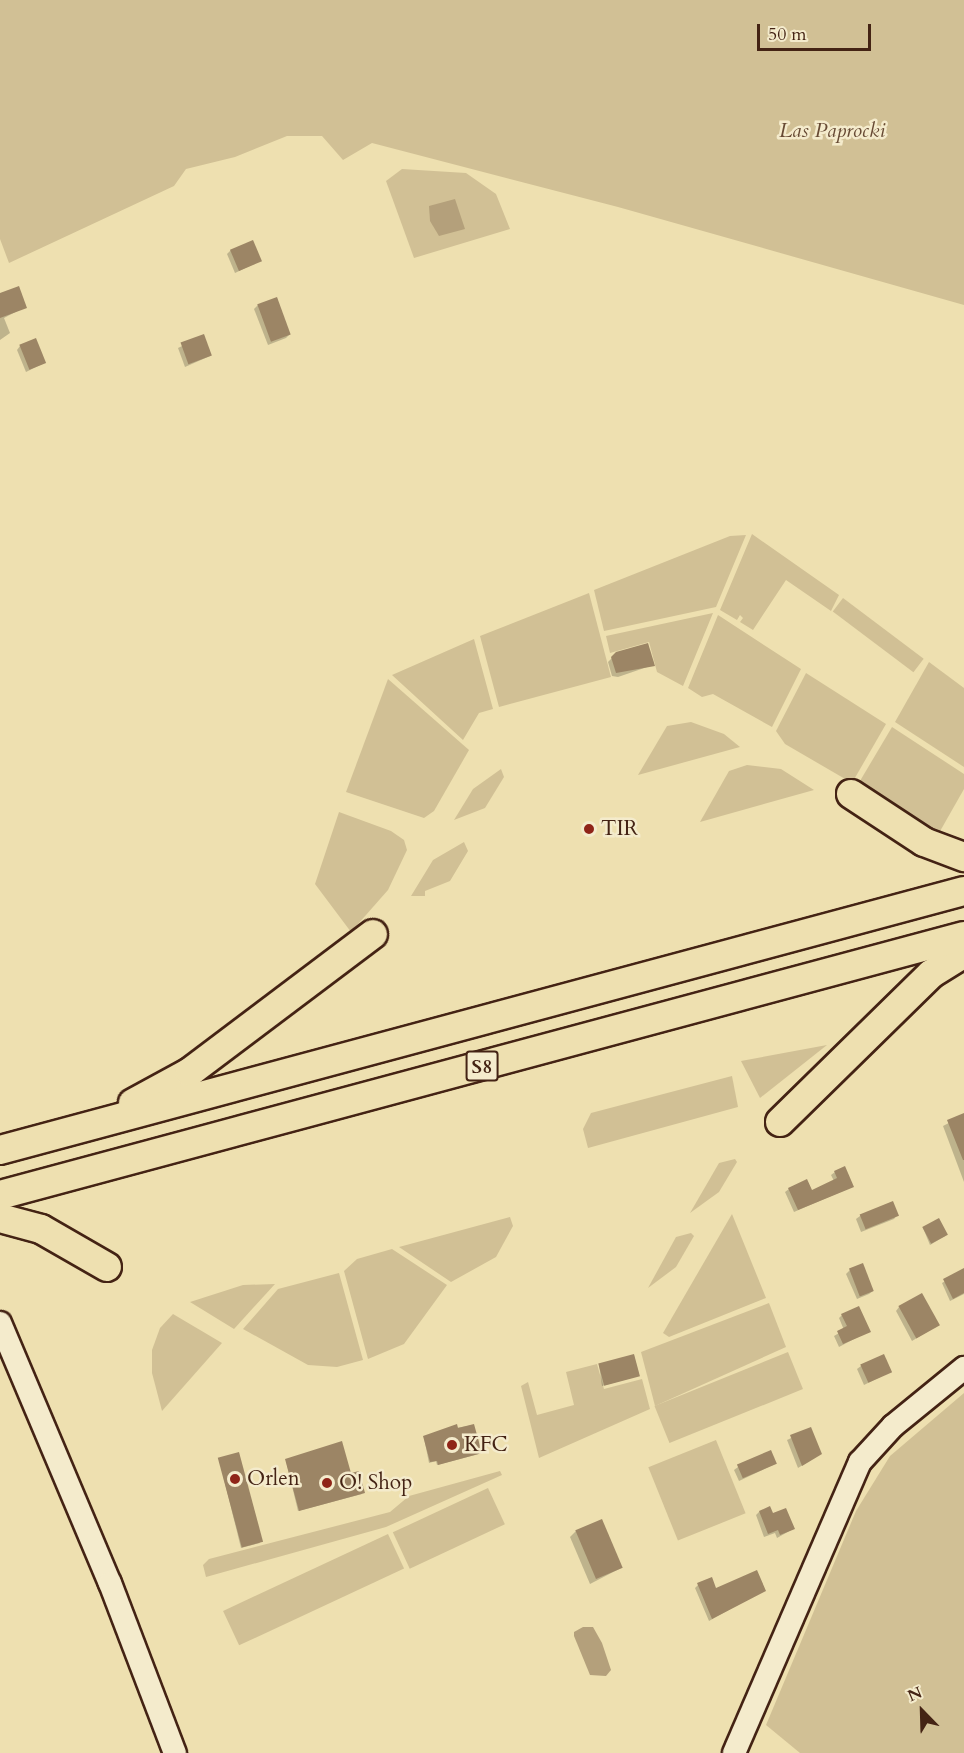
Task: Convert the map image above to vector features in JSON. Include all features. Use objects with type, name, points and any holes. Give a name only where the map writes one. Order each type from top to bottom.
[{"type":"highway","points":[[851,794],[924,842],[964,857]]},
{"type":"highway","name":"S8","points":[[0,1150],[964,891]]},
{"type":"highway","points":[[86,1127],[190,1072],[373,934]]},
{"type":"highway","name":"S8","points":[[0,1195],[964,936]]},
{"type":"highway","points":[[780,1122],[931,974],[964,953]]},
{"type":"highway","points":[[0,1218],[41,1229],[107,1267]]},
{"type":"street","points":[[0,1323],[110,1583],[175,1753]]},
{"type":"street","points":[[734,1753],[860,1462],[893,1426],[964,1368]]},
{"type":"green space","name":"Las Paprocki","points":[[0,0],[964,0],[964,305],[618,207],[372,143],[343,160],[322,136],[287,136],[235,157],[186,169],[174,186],[9,263],[0,239]]},
{"type":"green space","points":[[402,169],[466,173],[496,194],[510,229],[414,258],[386,181]]},
{"type":"green space","points":[[752,534],[839,595],[831,611],[786,580],[753,630],[740,622],[743,618],[740,615],[737,620],[720,610]]},
{"type":"green space","points":[[746,535],[716,607],[604,631],[594,590],[730,536]]},
{"type":"green space","points":[[589,593],[611,677],[499,707],[480,636]]},
{"type":"green space","points":[[843,598],[924,659],[913,672],[833,612]]},
{"type":"green space","points":[[713,613],[683,686],[657,672],[649,642],[610,653],[606,636]]},
{"type":"green space","points":[[718,615],[801,669],[772,727],[713,694],[702,697],[688,688]]},
{"type":"green space","points":[[474,639],[493,709],[479,713],[463,740],[392,675]]},
{"type":"green space","points":[[929,662],[964,688],[964,767],[895,722]]},
{"type":"green space","points":[[806,673],[886,724],[852,783],[785,744],[776,731]]},
{"type":"green space","points":[[388,679],[469,750],[434,811],[424,818],[346,792]]},
{"type":"green space","points":[[691,722],[724,734],[740,747],[638,775],[667,726]]},
{"type":"green space","points":[[892,727],[964,774],[964,789],[939,833],[857,786]]},
{"type":"green space","points":[[747,765],[781,769],[814,790],[700,822],[729,771]]},
{"type":"green space","points":[[501,769],[504,777],[485,808],[454,820],[473,789]]},
{"type":"green space","points":[[339,812],[391,831],[404,840],[407,850],[388,890],[351,932],[315,884]]},
{"type":"green space","points":[[464,842],[468,851],[450,881],[425,891],[425,896],[411,896],[433,860]]},
{"type":"green space","points":[[827,1045],[760,1098],[741,1061]]},
{"type":"green space","points":[[732,1076],[738,1107],[588,1148],[583,1129],[591,1113]]},
{"type":"green space","points":[[735,1159],[737,1162],[719,1192],[690,1213],[719,1163]]},
{"type":"green space","points":[[732,1214],[766,1298],[669,1337],[663,1333]]},
{"type":"green space","points":[[510,1217],[513,1226],[496,1257],[451,1282],[399,1247]]},
{"type":"green space","points":[[691,1233],[694,1236],[676,1267],[648,1288],[676,1237]]},
{"type":"green space","points":[[392,1249],[447,1285],[404,1344],[368,1359],[344,1271],[357,1259]]},
{"type":"green space","points":[[339,1273],[363,1360],[337,1367],[308,1365],[243,1329],[278,1289]]},
{"type":"green space","points":[[275,1284],[234,1329],[190,1302],[243,1285]]},
{"type":"green space","points":[[769,1303],[786,1347],[655,1406],[641,1352]]},
{"type":"green space","points":[[173,1314],[222,1343],[162,1411],[152,1373],[152,1350],[160,1328]]},
{"type":"green space","points":[[788,1352],[803,1389],[669,1443],[654,1406]]},
{"type":"green space","points":[[597,1364],[604,1389],[642,1379],[650,1409],[539,1458],[521,1386],[528,1382],[537,1415],[574,1405],[566,1372]]},
{"type":"green space","points":[[964,1393],[964,1753],[800,1753],[766,1725],[856,1511],[890,1456]]},
{"type":"green space","points":[[716,1440],[746,1513],[678,1541],[648,1467]]},
{"type":"green space","points":[[500,1471],[502,1475],[386,1527],[206,1577],[203,1565],[209,1559],[390,1512],[409,1496]]},
{"type":"green space","points":[[488,1488],[505,1524],[410,1569],[393,1532]]},
{"type":"green space","points":[[388,1534],[404,1568],[239,1645],[223,1611]]},
{"type":"shaded area","points":[[455,199],[465,229],[439,236],[430,221],[429,206]]},
{"type":"shaded area","points":[[583,1627],[593,1627],[602,1643],[611,1670],[606,1676],[590,1675],[574,1636],[574,1632]]},
{"type":"building","points":[[253,240],[262,261],[239,271],[230,250]]},
{"type":"building","points":[[19,286],[27,308],[0,318],[0,293]]},
{"type":"building","points":[[277,297],[291,335],[271,342],[257,304]]},
{"type":"building","points":[[204,334],[212,356],[188,364],[181,343]]},
{"type":"building","points":[[36,338],[46,363],[29,370],[19,345]]},
{"type":"building","points":[[648,643],[655,666],[616,673],[611,657],[616,652]]},
{"type":"building","points":[[964,1113],[964,1160],[963,1160],[947,1120]]},
{"type":"building","points":[[845,1166],[854,1187],[798,1210],[788,1188],[807,1179],[812,1190],[837,1178],[834,1171]]},
{"type":"building","points":[[893,1201],[899,1216],[866,1229],[860,1214]]},
{"type":"building","points":[[939,1218],[948,1235],[931,1244],[922,1227]]},
{"type":"building","points":[[863,1263],[874,1291],[860,1296],[849,1268]]},
{"type":"building","points":[[964,1268],[964,1293],[953,1299],[943,1279]]},
{"type":"building","points":[[922,1293],[940,1325],[916,1338],[898,1306]]},
{"type":"building","points":[[859,1306],[871,1332],[843,1344],[837,1331],[847,1326],[841,1314]]},
{"type":"building","points":[[634,1354],[640,1376],[604,1386],[598,1364]]},
{"type":"building","points":[[884,1354],[892,1372],[868,1383],[860,1365]]},
{"type":"building","name":"KFC","points":[[457,1424],[458,1428],[474,1424],[482,1453],[438,1465],[437,1461],[430,1462],[423,1436]]},
{"type":"building","points":[[811,1427],[822,1454],[802,1466],[790,1435]]},
{"type":"building","name":"O! Shop","points":[[342,1441],[351,1473],[359,1471],[365,1493],[299,1511],[285,1459]]},
{"type":"building","points":[[771,1450],[777,1464],[743,1478],[737,1464]]},
{"type":"building","points":[[239,1452],[263,1542],[242,1548],[218,1458]]},
{"type":"building","points":[[770,1506],[773,1513],[786,1508],[795,1529],[780,1535],[778,1530],[768,1534],[759,1511]]},
{"type":"building","points":[[602,1519],[623,1568],[596,1579],[575,1530]]},
{"type":"building","points":[[757,1570],[766,1591],[712,1619],[697,1583],[712,1577],[716,1588]]},
{"type":"place","name":"TIR","points":[[589,829]]},
{"type":"place","name":"KFC","points":[[452,1445]]},
{"type":"place","name":"Orlen","points":[[235,1479]]},
{"type":"place","name":"O! Shop","points":[[327,1483]]}]
